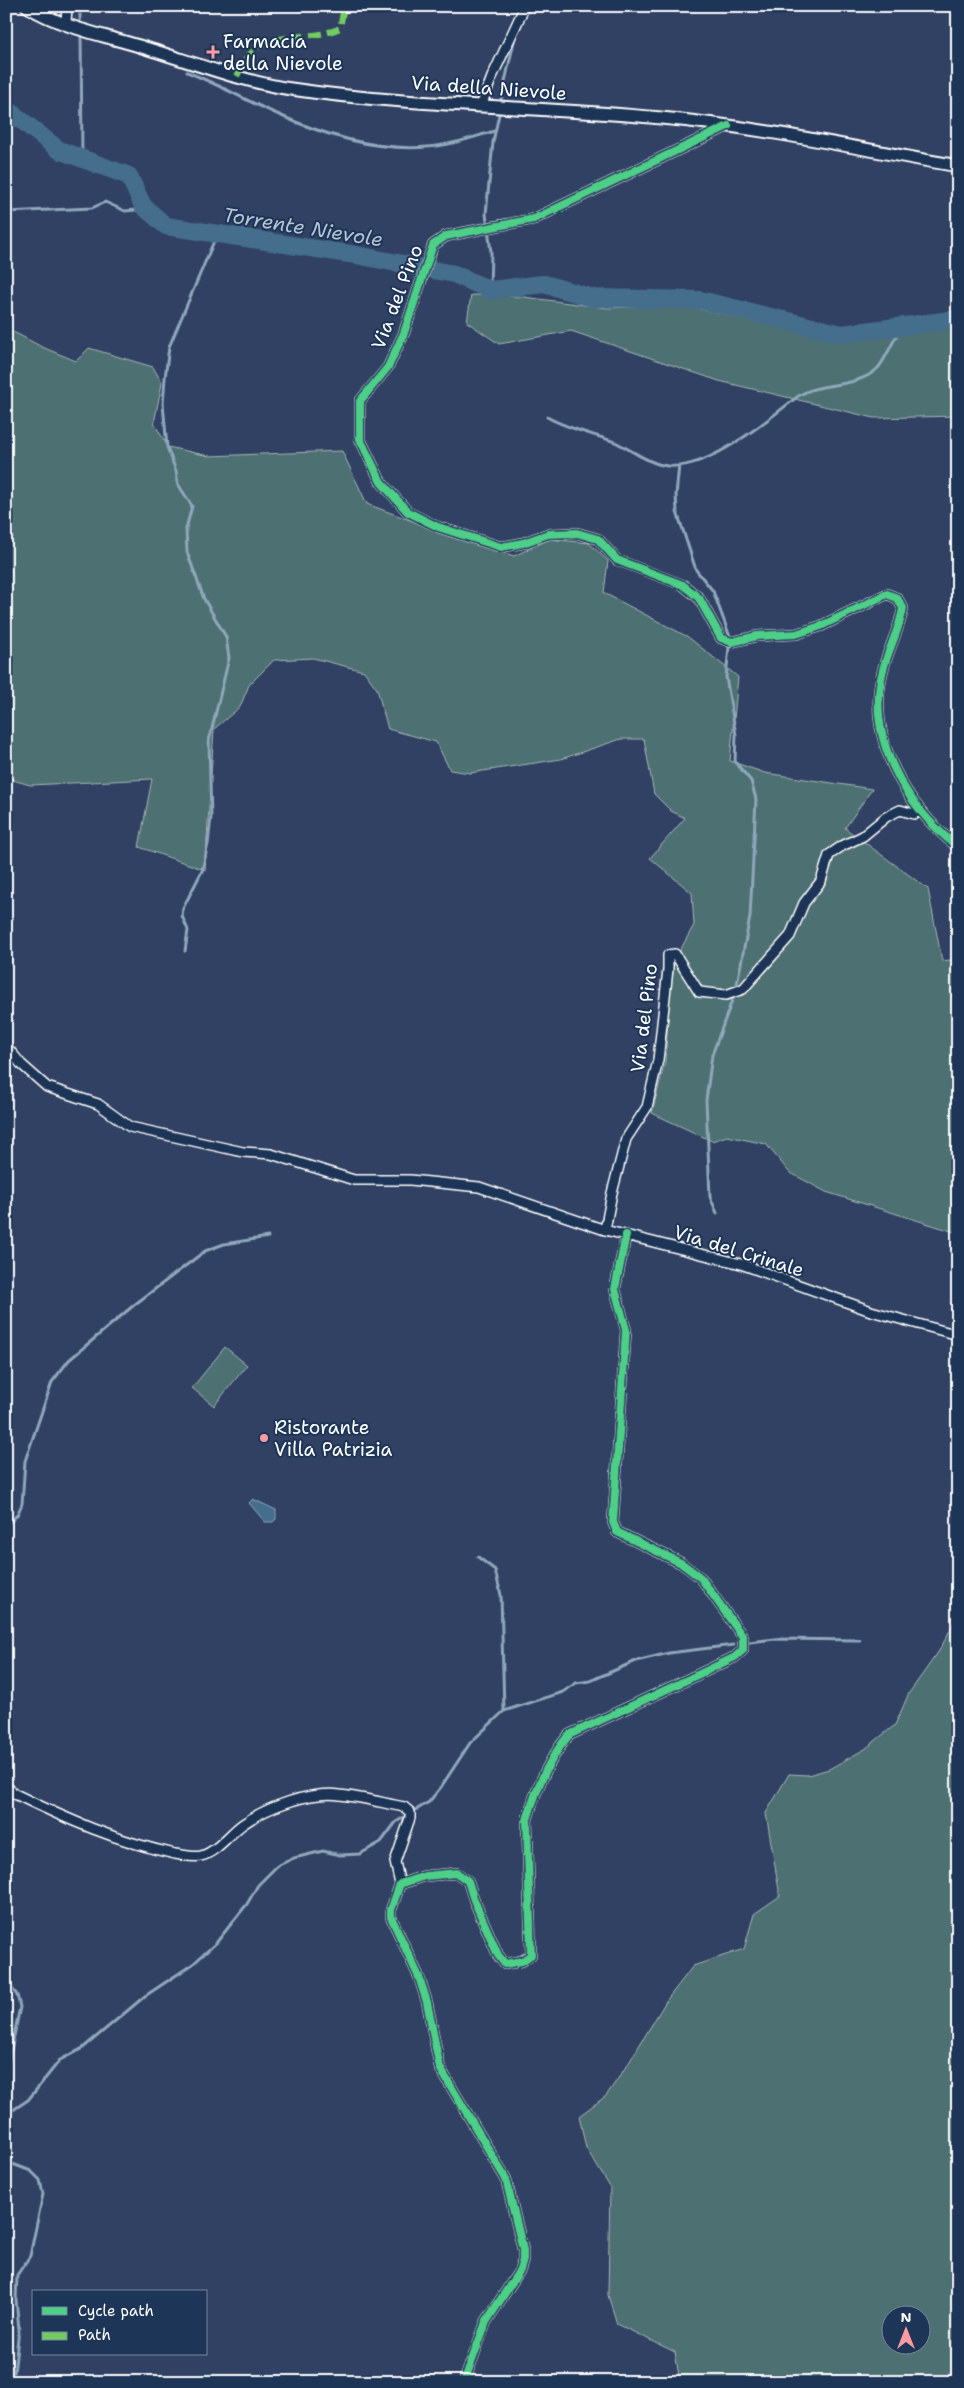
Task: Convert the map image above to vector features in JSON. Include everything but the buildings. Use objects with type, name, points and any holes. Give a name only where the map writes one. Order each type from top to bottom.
[{"type":"street","name":"Via della Nievole","points":[[27,6],[91,31],[237,76],[290,88],[481,106],[661,118],[728,126],[958,166]]},
{"type":"street","points":[[67,6],[69,24]]},
{"type":"street","points":[[481,106],[492,77],[525,6]]},
{"type":"street","name":"Via del Pino","points":[[728,126],[534,219],[446,236],[432,245],[404,333],[388,367],[360,401],[360,438],[381,482],[408,512],[438,527],[501,547],[523,543],[548,534],[577,533],[598,539],[617,560],[683,585],[699,598],[721,638],[732,642],[757,636],[796,634],[820,626],[888,594],[897,598],[903,608],[882,671],[878,717],[885,748],[919,810],[940,833],[958,847]]},
{"type":"street","name":"Via del Pino","points":[[605,1230],[626,1139],[647,1107],[658,1060],[668,955],[675,954],[699,992],[726,995],[743,989],[790,936],[804,903],[821,881],[829,855],[862,836],[886,817],[900,810],[914,814],[919,810]]},
{"type":"street","name":"Via del Crinale","points":[[6,1046],[21,1064],[47,1087],[98,1104],[130,1127],[243,1152],[271,1154],[354,1180],[410,1180],[479,1187],[605,1230],[741,1264],[871,1311],[958,1335]]},
{"type":"street","points":[[400,1884],[425,1876],[458,1873],[468,1881],[474,1900],[498,1955],[505,1964],[522,1961],[531,1955],[527,1820],[533,1800],[554,1751],[569,1735],[709,1670],[735,1657],[743,1650],[743,1636],[701,1578],[681,1563],[616,1532],[613,1522],[626,1330],[615,1289],[626,1235]]},
{"type":"street","points":[[6,1786],[15,1794],[97,1830],[159,1850],[195,1857],[204,1856],[242,1824],[283,1803],[340,1794],[404,1807],[410,1812],[410,1818],[395,1862],[400,1884],[391,1910],[391,1917],[419,1977],[428,2002],[440,2068],[469,2120],[506,2179],[523,2250],[520,2270],[486,2322],[464,2382]]},
{"type":"green space","points":[[471,295],[524,297],[607,308],[683,305],[833,339],[958,324],[958,416],[874,418],[719,381],[571,331],[499,344],[467,322]]},
{"type":"green space","points":[[6,328],[42,347],[76,361],[89,348],[153,367],[162,383],[154,423],[168,447],[209,456],[342,451],[367,504],[463,540],[514,556],[549,539],[589,543],[608,561],[604,593],[688,637],[738,677],[730,761],[765,773],[872,789],[845,828],[928,889],[942,961],[958,959],[958,1233],[826,1192],[789,1172],[766,1144],[727,1136],[712,1141],[652,1113],[665,1062],[672,965],[694,925],[692,893],[650,858],[685,818],[671,811],[654,794],[644,739],[621,739],[561,759],[470,773],[450,770],[436,742],[388,729],[377,689],[364,671],[313,658],[274,660],[249,685],[240,707],[214,729],[205,870],[139,847],[152,779],[30,785],[6,778]]},
{"type":"green space","points":[[225,1347],[247,1365],[214,1406],[192,1388]]},
{"type":"green space","points":[[958,1615],[958,2382],[680,2382],[675,2352],[617,2324],[608,2295],[610,2187],[586,2148],[579,2116],[606,2096],[630,2061],[666,2001],[693,1966],[744,1949],[754,1914],[780,1896],[766,1813],[789,1774],[808,1775],[829,1769],[865,1749],[895,1725],[909,1693],[939,1651]]},
{"type":"water","points":[[253,1499],[276,1510],[276,1519],[273,1522],[265,1522],[249,1503]]},
{"type":"waterway","points":[[80,6],[80,26]]},
{"type":"waterway","points":[[81,32],[82,158]]},
{"type":"waterway","points":[[500,104],[515,37]]},
{"type":"waterway","points":[[187,72],[297,122],[338,137],[360,142],[404,148],[426,147],[454,143],[495,131]]},
{"type":"waterway","name":"Torrente Nievole","points":[[6,108],[59,150],[129,176],[143,206],[166,226],[356,255],[454,274],[490,290],[544,284],[593,298],[700,300],[842,334],[958,319]]},
{"type":"waterway","points":[[490,290],[491,252],[486,214],[493,142],[500,110]]},
{"type":"waterway","points":[[6,212],[92,208],[105,202],[125,211],[146,209]]},
{"type":"waterway","points":[[185,951],[188,930],[182,916],[183,908],[202,871],[208,844],[211,817],[209,741],[229,658],[226,637],[204,599],[187,552],[186,529],[192,506],[178,484],[176,471],[167,447],[163,404],[169,347],[217,234]]},
{"type":"waterway","points":[[547,417],[572,428],[615,442],[644,458],[662,465],[679,466],[696,462],[734,444],[806,392],[816,388],[849,382],[869,375],[881,364],[903,326]]},
{"type":"waterway","points":[[679,465],[676,495],[677,512],[696,570],[713,591],[730,637],[726,677],[736,735],[735,762],[751,781],[756,799],[750,917],[736,989]]},
{"type":"waterway","points":[[717,1213],[710,1197],[706,1100],[712,1055],[734,995]]},
{"type":"waterway","points":[[6,1526],[17,1515],[22,1504],[25,1461],[52,1382],[69,1360],[134,1305],[205,1251],[224,1244],[268,1237]]},
{"type":"waterway","points":[[478,1557],[495,1570],[501,1595],[504,1711]]},
{"type":"waterway","points":[[750,1642],[775,1639],[860,1640]]},
{"type":"waterway","points":[[10,2112],[28,2100],[60,2060],[83,2048],[145,1996],[193,1964],[216,1943],[247,1904],[258,1885],[277,1866],[294,1858],[323,1851],[340,1855],[360,1854],[381,1842],[396,1822],[429,1802],[470,1743],[504,1711],[563,1692],[576,1683],[590,1681],[636,1661],[669,1653],[734,1645]]},
{"type":"waterway","points":[[6,1981],[17,1995],[20,2007],[8,2065],[10,2112],[6,2126]]},
{"type":"waterway","points":[[6,2156],[10,2163],[31,2171],[40,2180],[43,2194],[30,2256],[17,2275],[16,2300],[19,2329],[13,2382]]},
{"type":"marked path","points":[[237,76],[249,55],[261,46],[283,38],[317,34],[340,28],[343,12],[336,6]]},
{"type":"cycle path","points":[[728,126],[534,219],[446,236],[433,245],[404,333],[388,367],[360,401],[360,439],[381,482],[408,512],[438,527],[501,547],[523,543],[548,534],[577,533],[598,539],[617,560],[683,585],[699,598],[721,638],[732,642],[757,636],[796,634],[821,626],[887,594],[897,598],[903,608],[883,670],[879,695],[880,720],[885,745],[894,769],[922,812],[939,831],[958,847]]},
{"type":"cycle path","points":[[464,2382],[486,2322],[520,2270],[523,2250],[506,2179],[440,2068],[427,2002],[419,1977],[391,1917],[391,1910],[400,1884],[425,1876],[457,1873],[468,1881],[474,1900],[498,1955],[505,1964],[522,1961],[531,1955],[527,1820],[534,1797],[555,1754],[569,1735],[735,1657],[743,1650],[743,1637],[701,1578],[681,1563],[617,1532],[613,1522],[626,1330],[615,1289],[626,1235]]},
{"type":"place","name":"Farmacia della Nievole","points":[[213,52]]},
{"type":"place","name":"Ristorante Villa Patrizia","points":[[264,1438]]}]
